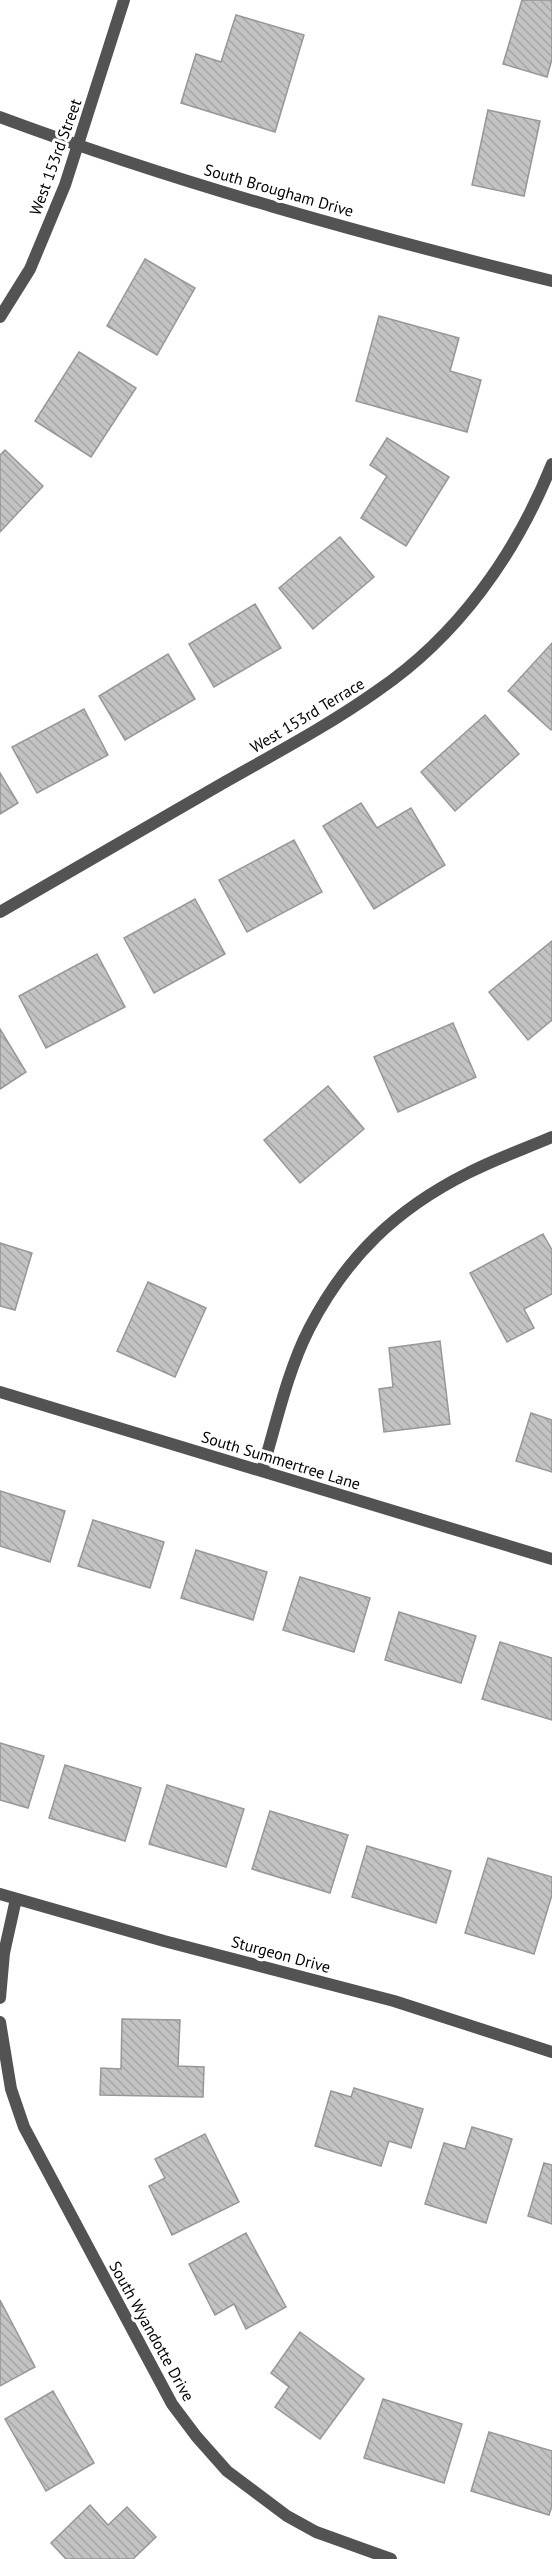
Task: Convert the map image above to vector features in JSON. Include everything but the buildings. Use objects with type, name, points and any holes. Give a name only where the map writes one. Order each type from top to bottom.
[{"type":"street","name":"West 153rd Street","points":[[0,317],[30,269],[65,184],[124,0]]},
{"type":"street","name":"South Brougham Drive","points":[[0,117],[78,146],[390,240],[552,281]]},
{"type":"street","name":"West 153rd Terrace","points":[[0,912],[277,752],[377,692],[410,667],[474,602],[503,560],[535,506],[552,464]]},
{"type":"street","points":[[262,1471],[293,1372],[309,1330],[341,1275],[384,1227],[432,1193],[469,1172],[552,1137]]},
{"type":"street","name":"South Summertree Lane","points":[[0,1392],[552,1559]]},
{"type":"street","name":"Sturgeon Drive","points":[[0,1894],[394,2001],[552,2052]]},
{"type":"street","points":[[0,1998],[3,1953],[16,1899]]},
{"type":"street","name":"South Wyandotte Drive","points":[[0,2022],[11,2089],[24,2127],[172,2404],[227,2471],[258,2496],[316,2532],[391,2559]]}]
